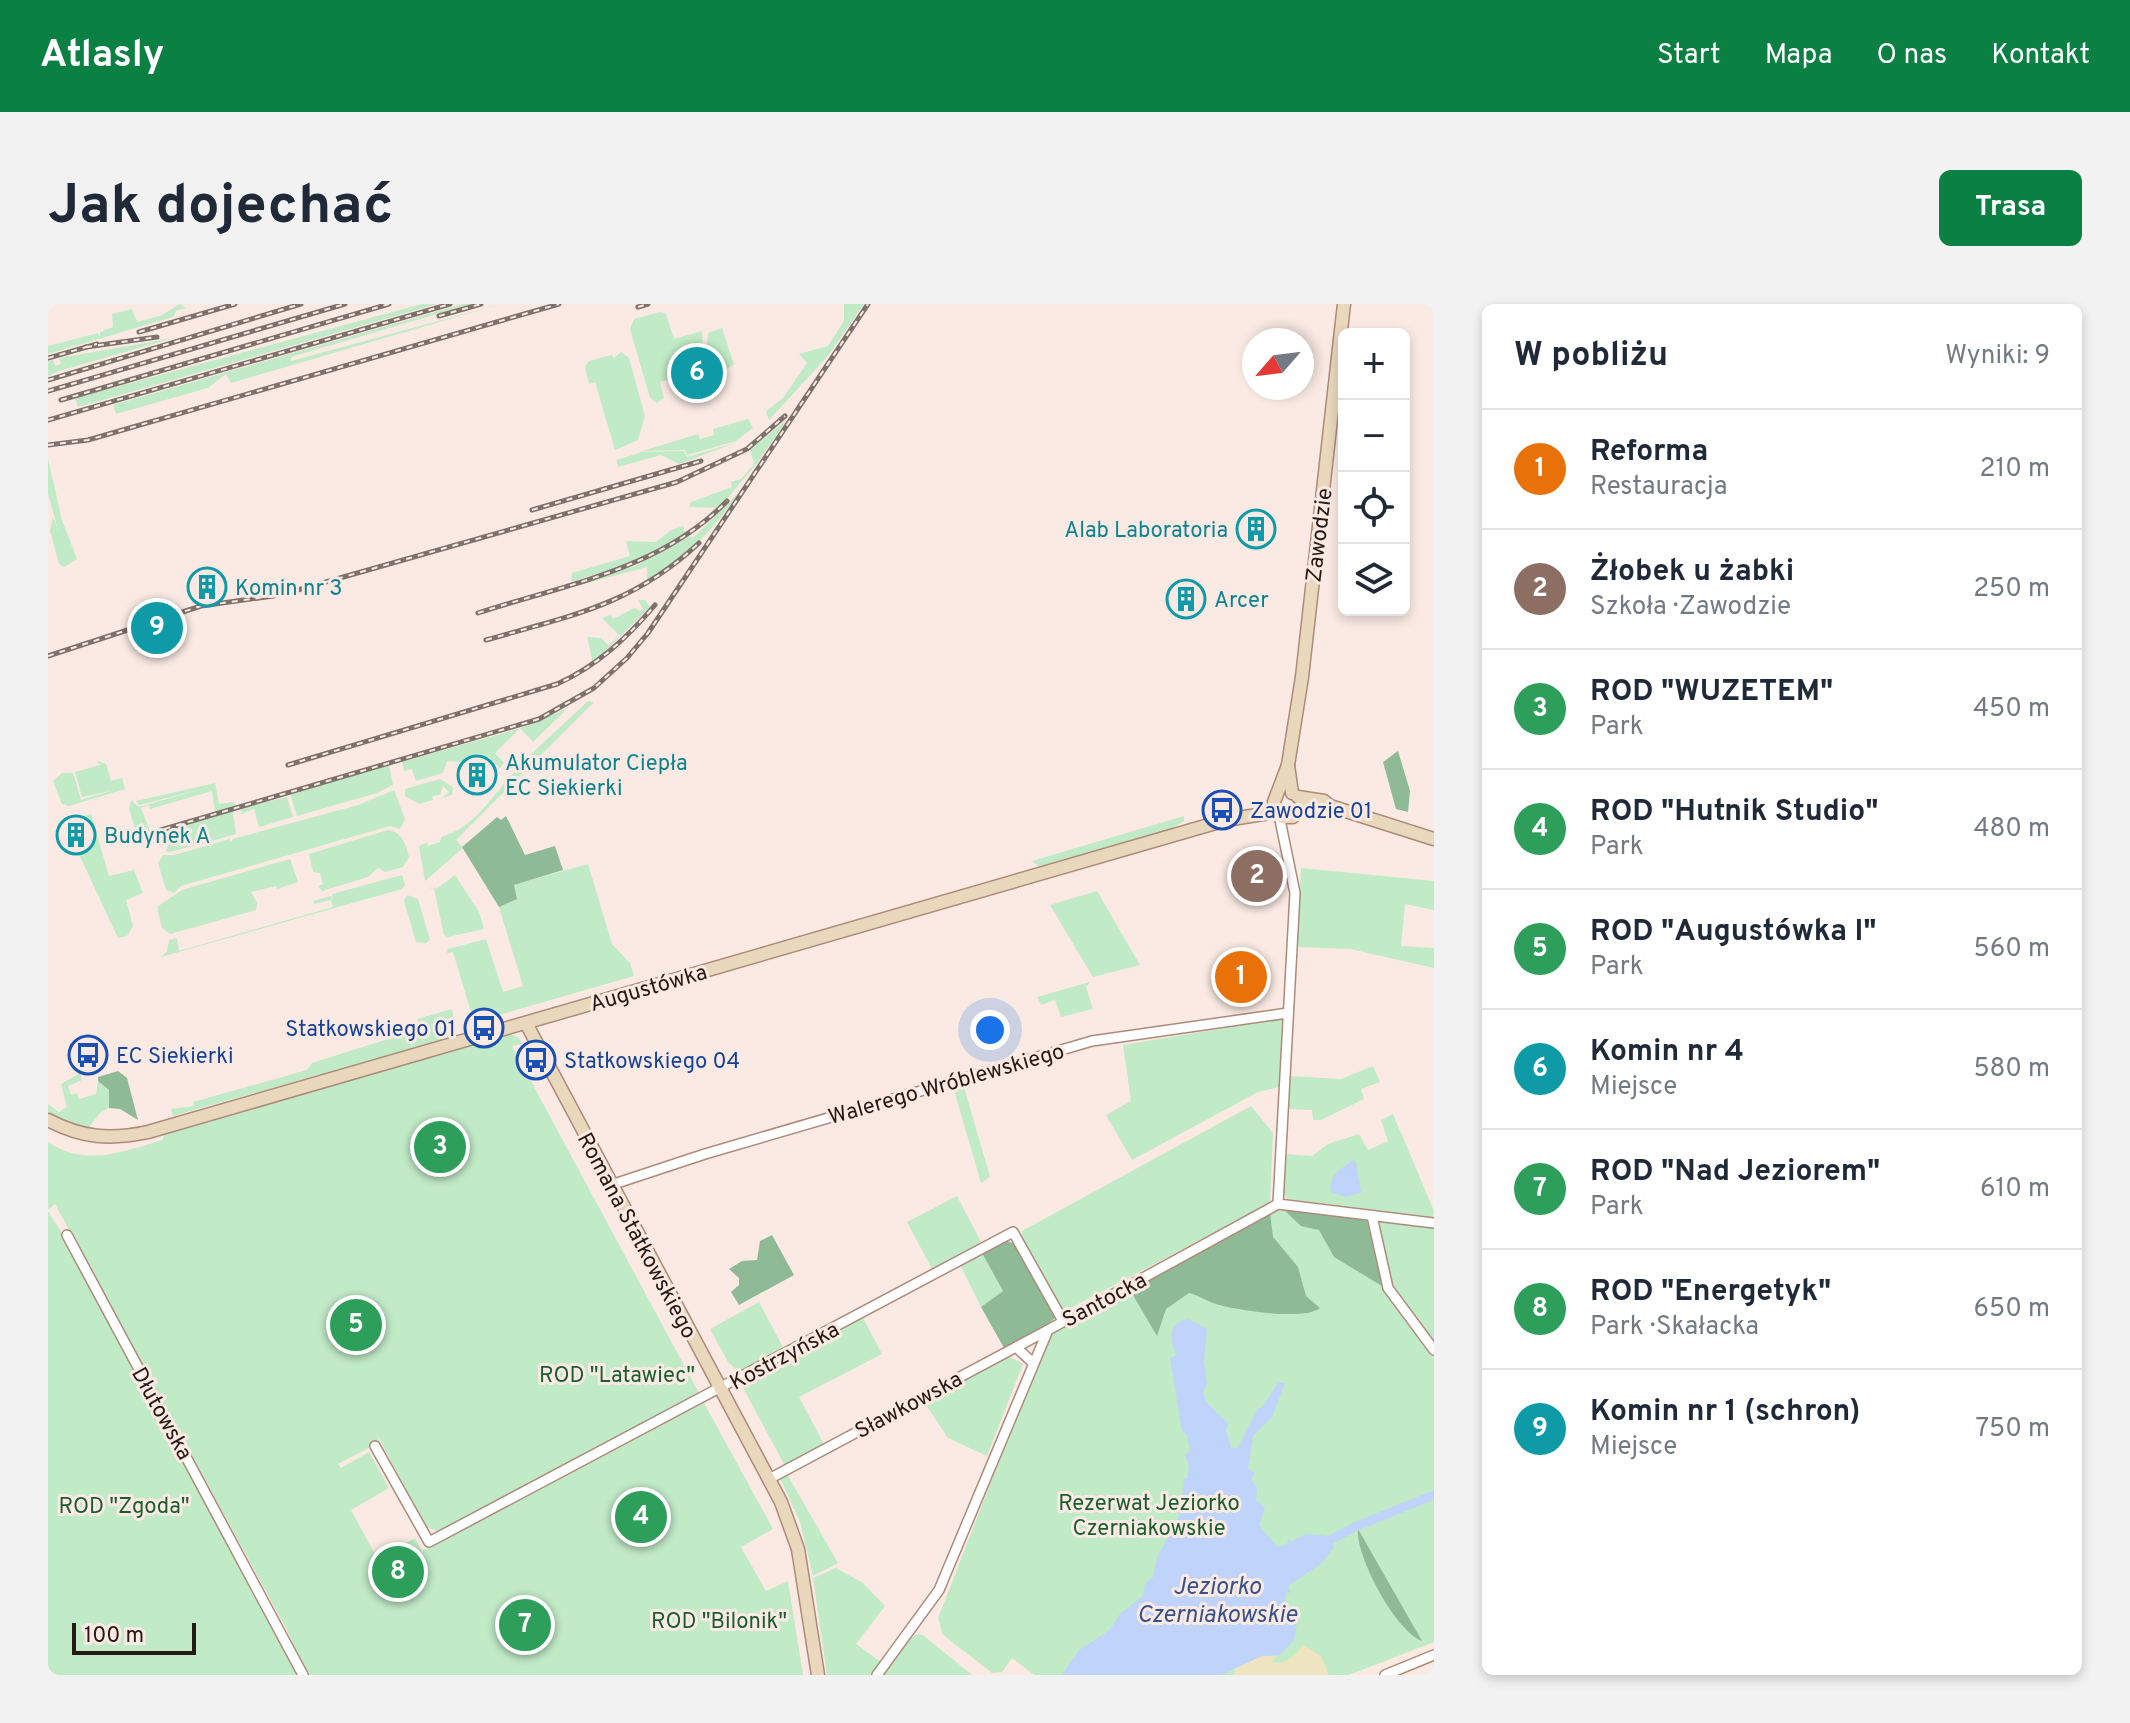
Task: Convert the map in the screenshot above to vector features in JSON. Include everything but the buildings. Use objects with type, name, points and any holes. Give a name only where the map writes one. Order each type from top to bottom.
[{"type":"street","name":"Zawodzie","points":[[1278,1204],[1295,893],[1286,839],[1288,765],[1302,677],[1344,304]]},
{"type":"street","name":"Augustówka","points":[[48,1120],[94,1137],[130,1136],[1286,805],[1330,806],[1434,839]]},
{"type":"street","name":"Walerego Wróblewskiego","points":[[611,1185],[705,1154],[1092,1041],[1288,1013]]},
{"type":"street","name":"Romana Statkowskiego","points":[[526,1023],[769,1479],[798,1549],[818,1675]]},
{"type":"street","points":[[1278,1204],[1434,1223]]},
{"type":"street","name":"Santocka","points":[[877,1675],[939,1590],[1048,1330],[1278,1204]]},
{"type":"street","points":[[1372,1216],[1388,1288],[1434,1350]]},
{"type":"street","name":"Kostrzyńska","points":[[375,1446],[427,1542],[1013,1232],[1063,1321]]},
{"type":"street","name":"Dłutowska","points":[[67,1235],[303,1675]]},
{"type":"street","name":"Sławkowska","points":[[769,1479],[1048,1330]]},
{"type":"street","points":[[1016,1347],[1033,1363]]},
{"type":"street","points":[[1385,1675],[1434,1655]]},
{"type":"green space","points":[[180,304],[186,308],[177,310],[173,317],[48,354],[48,346],[98,333],[100,336],[100,332],[113,327],[112,314],[132,309],[137,322],[160,316]]},
{"type":"green space","points":[[422,304],[437,304],[78,407],[75,398]]},
{"type":"green space","points":[[471,304],[291,357],[291,361],[501,304],[231,383],[226,374],[208,388],[116,414],[113,405]]},
{"type":"green space","points":[[844,304],[864,304],[827,357],[769,420],[766,411],[783,398],[807,363],[799,354],[828,346],[844,321]]},
{"type":"green space","points":[[660,312],[666,314],[674,339],[702,331],[703,348],[678,360],[674,378],[660,382],[664,398],[657,403],[650,398],[630,329],[634,319]]},
{"type":"green space","points":[[722,328],[734,365],[724,370],[715,367],[707,347],[708,333]]},
{"type":"green space","points":[[174,338],[48,376],[48,361],[53,360],[55,366],[61,364],[59,358]]},
{"type":"green space","points":[[621,352],[629,358],[645,416],[638,440],[615,450],[595,382],[589,384],[585,367],[589,361],[612,355],[614,358]]},
{"type":"green space","points":[[748,419],[753,428],[736,441],[687,455],[685,450],[642,451],[698,434],[700,439],[714,435],[713,429]]},
{"type":"green space","points":[[787,420],[757,463],[719,508],[689,507],[691,502],[732,487],[731,482],[741,479],[754,464],[750,449]]},
{"type":"green space","points":[[738,442],[679,464],[661,455],[618,467],[616,460],[642,452],[684,451],[687,457]]},
{"type":"green space","points":[[48,459],[62,520],[77,559],[64,567],[59,564],[50,531],[53,517],[59,533],[48,494]]},
{"type":"green space","points":[[738,493],[708,533],[647,582],[647,567],[572,585],[635,566],[690,536],[693,538]]},
{"type":"green space","points":[[683,526],[686,535],[638,561],[571,582],[572,573],[630,556],[626,541],[656,542],[671,530]]},
{"type":"green space","points":[[643,584],[607,602],[583,610]]},
{"type":"green space","points":[[638,600],[645,600],[650,607],[593,663],[587,637],[601,638],[608,645],[620,636],[602,618],[611,615],[613,619],[634,608],[640,611],[643,609]]},
{"type":"green space","points":[[588,701],[594,702],[456,840],[463,848],[425,881],[419,846],[427,842],[428,846],[440,842],[441,837],[473,819],[532,753]]},
{"type":"green space","points":[[568,708],[533,742],[521,728]]},
{"type":"green space","points":[[520,728],[495,753],[504,763],[500,768],[489,757],[477,754],[460,762],[447,761],[443,773],[416,781],[412,769],[404,771],[402,762]]},
{"type":"green space","points":[[1398,751],[1410,791],[1408,812],[1396,809],[1383,762]]},
{"type":"green space","points":[[96,760],[106,764],[111,781],[122,778],[125,789],[69,806],[62,804],[53,781],[62,773],[73,773],[81,800],[111,791],[82,797],[75,772],[100,765]]},
{"type":"green space","points":[[389,765],[393,785],[377,793],[297,816],[290,794]]},
{"type":"green space","points":[[440,779],[453,787],[452,795],[442,798],[449,792],[443,786],[440,795],[419,804],[405,796],[405,789]]},
{"type":"green space","points":[[215,783],[219,804],[234,802],[236,807],[215,812],[212,791],[150,809],[149,805],[141,808],[150,831],[137,835],[129,809],[131,800],[139,807],[202,789],[139,805],[136,801]]},
{"type":"green space","points":[[394,790],[405,819],[400,829],[390,826],[181,886],[174,893],[166,890],[158,863],[163,855],[174,855],[230,839],[231,842],[358,805]]},
{"type":"green space","points":[[287,797],[293,817],[259,827],[254,809],[242,814],[240,808]]},
{"type":"green space","points":[[236,809],[233,813],[236,834],[205,843],[201,835],[204,843],[170,852],[165,851],[168,848],[164,836],[143,842],[142,837]]},
{"type":"green space","points":[[91,814],[109,876],[134,870],[143,893],[126,900],[133,926],[127,936],[118,938],[76,848],[86,844],[74,819]]},
{"type":"green space","points":[[506,816],[525,855],[555,846],[563,870],[514,885],[517,899],[499,907],[462,847],[497,817],[501,820]]},
{"type":"green space","points":[[1184,816],[1184,821],[1167,831],[1040,868],[1032,861]]},
{"type":"green space","points":[[388,830],[397,833],[405,843],[409,857],[403,867],[385,872],[378,868],[368,877],[322,891],[318,886],[323,884],[320,873],[313,872],[309,854]]},
{"type":"green space","points":[[290,859],[298,882],[277,889],[276,886],[251,892],[257,903],[256,910],[170,934],[162,928],[157,907],[182,890]]},
{"type":"green space","points":[[588,864],[612,944],[630,963],[634,976],[474,1022],[453,952],[447,953],[448,949],[486,939],[503,992],[523,986],[499,907],[517,899],[513,885]]},
{"type":"green space","points":[[1301,868],[1434,881],[1434,910],[1405,904],[1401,946],[1434,948],[1434,968],[1350,949],[1297,947]]},
{"type":"green space","points":[[402,875],[405,885],[402,889],[161,957],[167,951],[169,940],[177,938],[179,951],[333,907],[331,900],[314,904],[313,901],[331,896],[333,900],[332,894]]},
{"type":"green space","points":[[455,875],[479,912],[484,929],[448,937],[444,935],[434,889],[428,889],[438,888]]},
{"type":"green space","points":[[1097,891],[1140,965],[1093,977],[1050,905]]},
{"type":"green space","points":[[407,895],[418,899],[430,940],[426,943],[416,942],[404,901]]},
{"type":"green space","points":[[1090,982],[1086,987],[1093,1009],[1061,1017],[1055,1000],[1041,1005],[1037,997]]},
{"type":"green space","points":[[452,1009],[457,1036],[173,1116],[171,1109],[194,1106],[193,1102],[307,1070],[312,1063],[420,1029],[417,1019]]},
{"type":"green space","points":[[1282,1019],[1279,1087],[1258,1092],[1132,1160],[1106,1115],[1131,1101],[1123,1045],[1231,1027],[1240,1022]]},
{"type":"green space","points":[[510,1034],[518,1037],[522,1044],[512,1046],[699,1393],[437,1531],[426,1527],[375,1431],[380,1442],[338,1464],[341,1468],[369,1452],[389,1488],[351,1510],[377,1558],[415,1538],[422,1551],[704,1403],[773,1529],[741,1547],[766,1591],[788,1581],[803,1675],[307,1675],[287,1630],[55,1204],[48,1210],[48,1142],[62,1150],[90,1156],[119,1152],[162,1140],[165,1134]]},
{"type":"green space","points":[[1373,1066],[1380,1082],[1361,1089],[1364,1099],[1321,1120],[1313,1120],[1312,1110],[1289,1109],[1290,1076],[1341,1079]]},
{"type":"green space","points":[[118,1071],[127,1078],[138,1120],[120,1109],[109,1108],[109,1090],[98,1081],[98,1077]]},
{"type":"green space","points":[[80,1073],[82,1080],[68,1086],[71,1095],[77,1093],[79,1099],[96,1094],[98,1081],[109,1090],[109,1108],[100,1113],[87,1130],[48,1114],[48,1104],[59,1112],[67,1107],[61,1084]]},
{"type":"green space","points":[[964,1087],[990,1177],[981,1183],[954,1090]]},
{"type":"green space","points":[[1251,1106],[1273,1133],[1270,1203],[1063,1312],[1021,1237],[1022,1231]]},
{"type":"green space","points":[[1393,1114],[1434,1211],[1433,1217],[1288,1199],[1283,1194],[1286,1154],[1312,1156],[1328,1144],[1359,1134],[1368,1150],[1388,1141],[1381,1120]]},
{"type":"green space","points":[[957,1196],[981,1242],[932,1269],[907,1222]]},
{"type":"green space","name":"Rezerwat Jeziorko Czerniakowskie","points":[[1279,1204],[1369,1220],[1385,1292],[1434,1358],[1434,1491],[1355,1523],[1359,1529],[1434,1499],[1434,1642],[1349,1675],[1034,1675],[1012,1658],[1002,1672],[992,1673],[943,1635],[938,1618],[1051,1328]]},
{"type":"green space","points":[[1281,1207],[1367,1221],[1382,1286],[1334,1257],[1319,1230],[1301,1226]]},
{"type":"green space","name":"ROD \"Zgoda\"","points":[[48,1211],[66,1240],[299,1675],[48,1675]]},
{"type":"green space","points":[[1270,1213],[1273,1237],[1298,1267],[1306,1296],[1320,1308],[1300,1314],[1268,1313],[1223,1306],[1189,1293],[1166,1309],[1157,1336],[1130,1290]]},
{"type":"green space","points":[[1380,1221],[1434,1227],[1434,1343],[1389,1275]]},
{"type":"green space","points":[[772,1235],[794,1275],[739,1305],[731,1292],[739,1285],[739,1278],[729,1269],[742,1261],[757,1260],[760,1241]]},
{"type":"green space","points":[[1008,1241],[1014,1244],[1055,1318],[1043,1328],[1004,1348],[981,1307],[1003,1291],[982,1253]]},
{"type":"green space","points":[[982,1253],[1003,1291],[981,1307],[960,1265]]},
{"type":"green space","points":[[759,1302],[784,1349],[739,1373],[728,1362],[710,1329]]},
{"type":"green space","points":[[863,1318],[882,1354],[799,1397],[824,1444],[785,1466],[741,1384]]},
{"type":"green space","points":[[1008,1356],[1023,1364],[987,1456],[948,1438],[924,1402]]},
{"type":"green space","points":[[787,1474],[838,1563],[813,1576],[800,1522],[780,1478]]},
{"type":"green space","points":[[1358,1529],[1422,1641],[1400,1623],[1379,1591],[1363,1556]]},
{"type":"green space","points":[[836,1568],[863,1583],[885,1606],[856,1644],[881,1662],[870,1675],[827,1675],[813,1578]]},
{"type":"green space","points":[[917,1634],[923,1635],[972,1675],[884,1675],[906,1641]]},
{"type":"sand","points":[[1303,1645],[1321,1656],[1329,1675],[1235,1675],[1235,1667],[1262,1656],[1276,1656],[1272,1662],[1286,1661]]},
{"type":"water","points":[[1353,1160],[1356,1162],[1361,1193],[1345,1197],[1331,1192],[1333,1177]]},
{"type":"water","name":"Jeziorko Czerniakowskie","points":[[1188,1319],[1207,1329],[1204,1360],[1207,1384],[1203,1390],[1206,1402],[1228,1423],[1226,1430],[1231,1448],[1238,1448],[1258,1408],[1262,1408],[1278,1383],[1285,1383],[1272,1417],[1253,1436],[1248,1468],[1255,1473],[1251,1479],[1257,1488],[1256,1500],[1265,1508],[1259,1525],[1277,1547],[1287,1544],[1289,1538],[1290,1542],[1306,1534],[1327,1536],[1334,1547],[1322,1563],[1288,1586],[1291,1593],[1286,1592],[1285,1602],[1297,1623],[1294,1640],[1280,1655],[1262,1656],[1221,1675],[1062,1675],[1079,1650],[1110,1630],[1120,1614],[1143,1596],[1145,1583],[1153,1577],[1157,1558],[1179,1516],[1177,1505],[1182,1501],[1184,1478],[1187,1479],[1189,1467],[1185,1455],[1190,1451],[1187,1435],[1182,1431],[1170,1358],[1176,1355],[1173,1328]]},
{"type":"waterway","points":[[1324,1543],[1434,1495]]},
{"type":"railway","points":[[139,332],[235,304]]},
{"type":"railway","points":[[48,380],[301,304]]},
{"type":"railway","points":[[48,391],[345,304]]},
{"type":"railway","points":[[61,400],[389,304]]},
{"type":"railway","points":[[48,420],[450,304]]},
{"type":"railway","points":[[439,316],[481,304]]},
{"type":"railway","points":[[48,445],[88,440],[559,304]]},
{"type":"railway","points":[[638,307],[648,304]]},
{"type":"railway","points":[[130,839],[539,719],[594,688],[627,658],[648,633],[868,304]]},
{"type":"railway","points":[[86,347],[157,337]]},
{"type":"railway","points":[[48,358],[97,344]]},
{"type":"railway","points":[[48,656],[201,606],[280,595],[677,482],[747,449],[785,416]]},
{"type":"railway","points":[[532,510],[701,461]]},
{"type":"railway","points":[[478,613],[578,583],[642,559],[672,544],[727,501]]},
{"type":"railway","points":[[486,640],[573,615],[625,595],[650,581],[699,543]]},
{"type":"railway","points":[[288,765],[557,684],[585,669],[610,650],[655,605]]},
{"type":"place","name":"Komin nr 4","points":[[697,373]]},
{"type":"place","name":"Alab Laboratoria","points":[[1256,529]]},
{"type":"place","name":"Komin nr 3","points":[[207,587]]},
{"type":"place","name":"Arcer","points":[[1186,599]]},
{"type":"place","name":"Komin nr 1 (schron)","points":[[157,628]]},
{"type":"place","name":"Akumulator Ciepła EC Siekierki","points":[[477,775]]},
{"type":"place","name":"Zawodzie 01","points":[[1222,810]]},
{"type":"place","name":"Budynek A","points":[[76,835]]},
{"type":"place","name":"Żłobek u żabki","points":[[1257,876]]},
{"type":"place","name":"Reforma","points":[[1241,977]]},
{"type":"place","name":"Statkowskiego 01","points":[[484,1028]]},
{"type":"place","name":"EC Siekierki","points":[[88,1055]]},
{"type":"place","name":"Statkowskiego 04","points":[[536,1060]]},
{"type":"place","name":"ROD \"WUZETEM\"","points":[[440,1147]]},
{"type":"place","name":"ROD \"Augustówka I\"","points":[[356,1325]]},
{"type":"place","name":"ROD \"Hutnik Studio\"","points":[[641,1517]]},
{"type":"place","name":"ROD \"Energetyk\"","points":[[398,1572]]},
{"type":"place","name":"ROD \"Nad Jeziorem\"","points":[[525,1625]]},
{"type":"park label","name":"ROD \"Latawiec\"","points":[[617,1374]]},
{"type":"park label","name":"ROD \"Bilonik\"","points":[[719,1620]]}]
